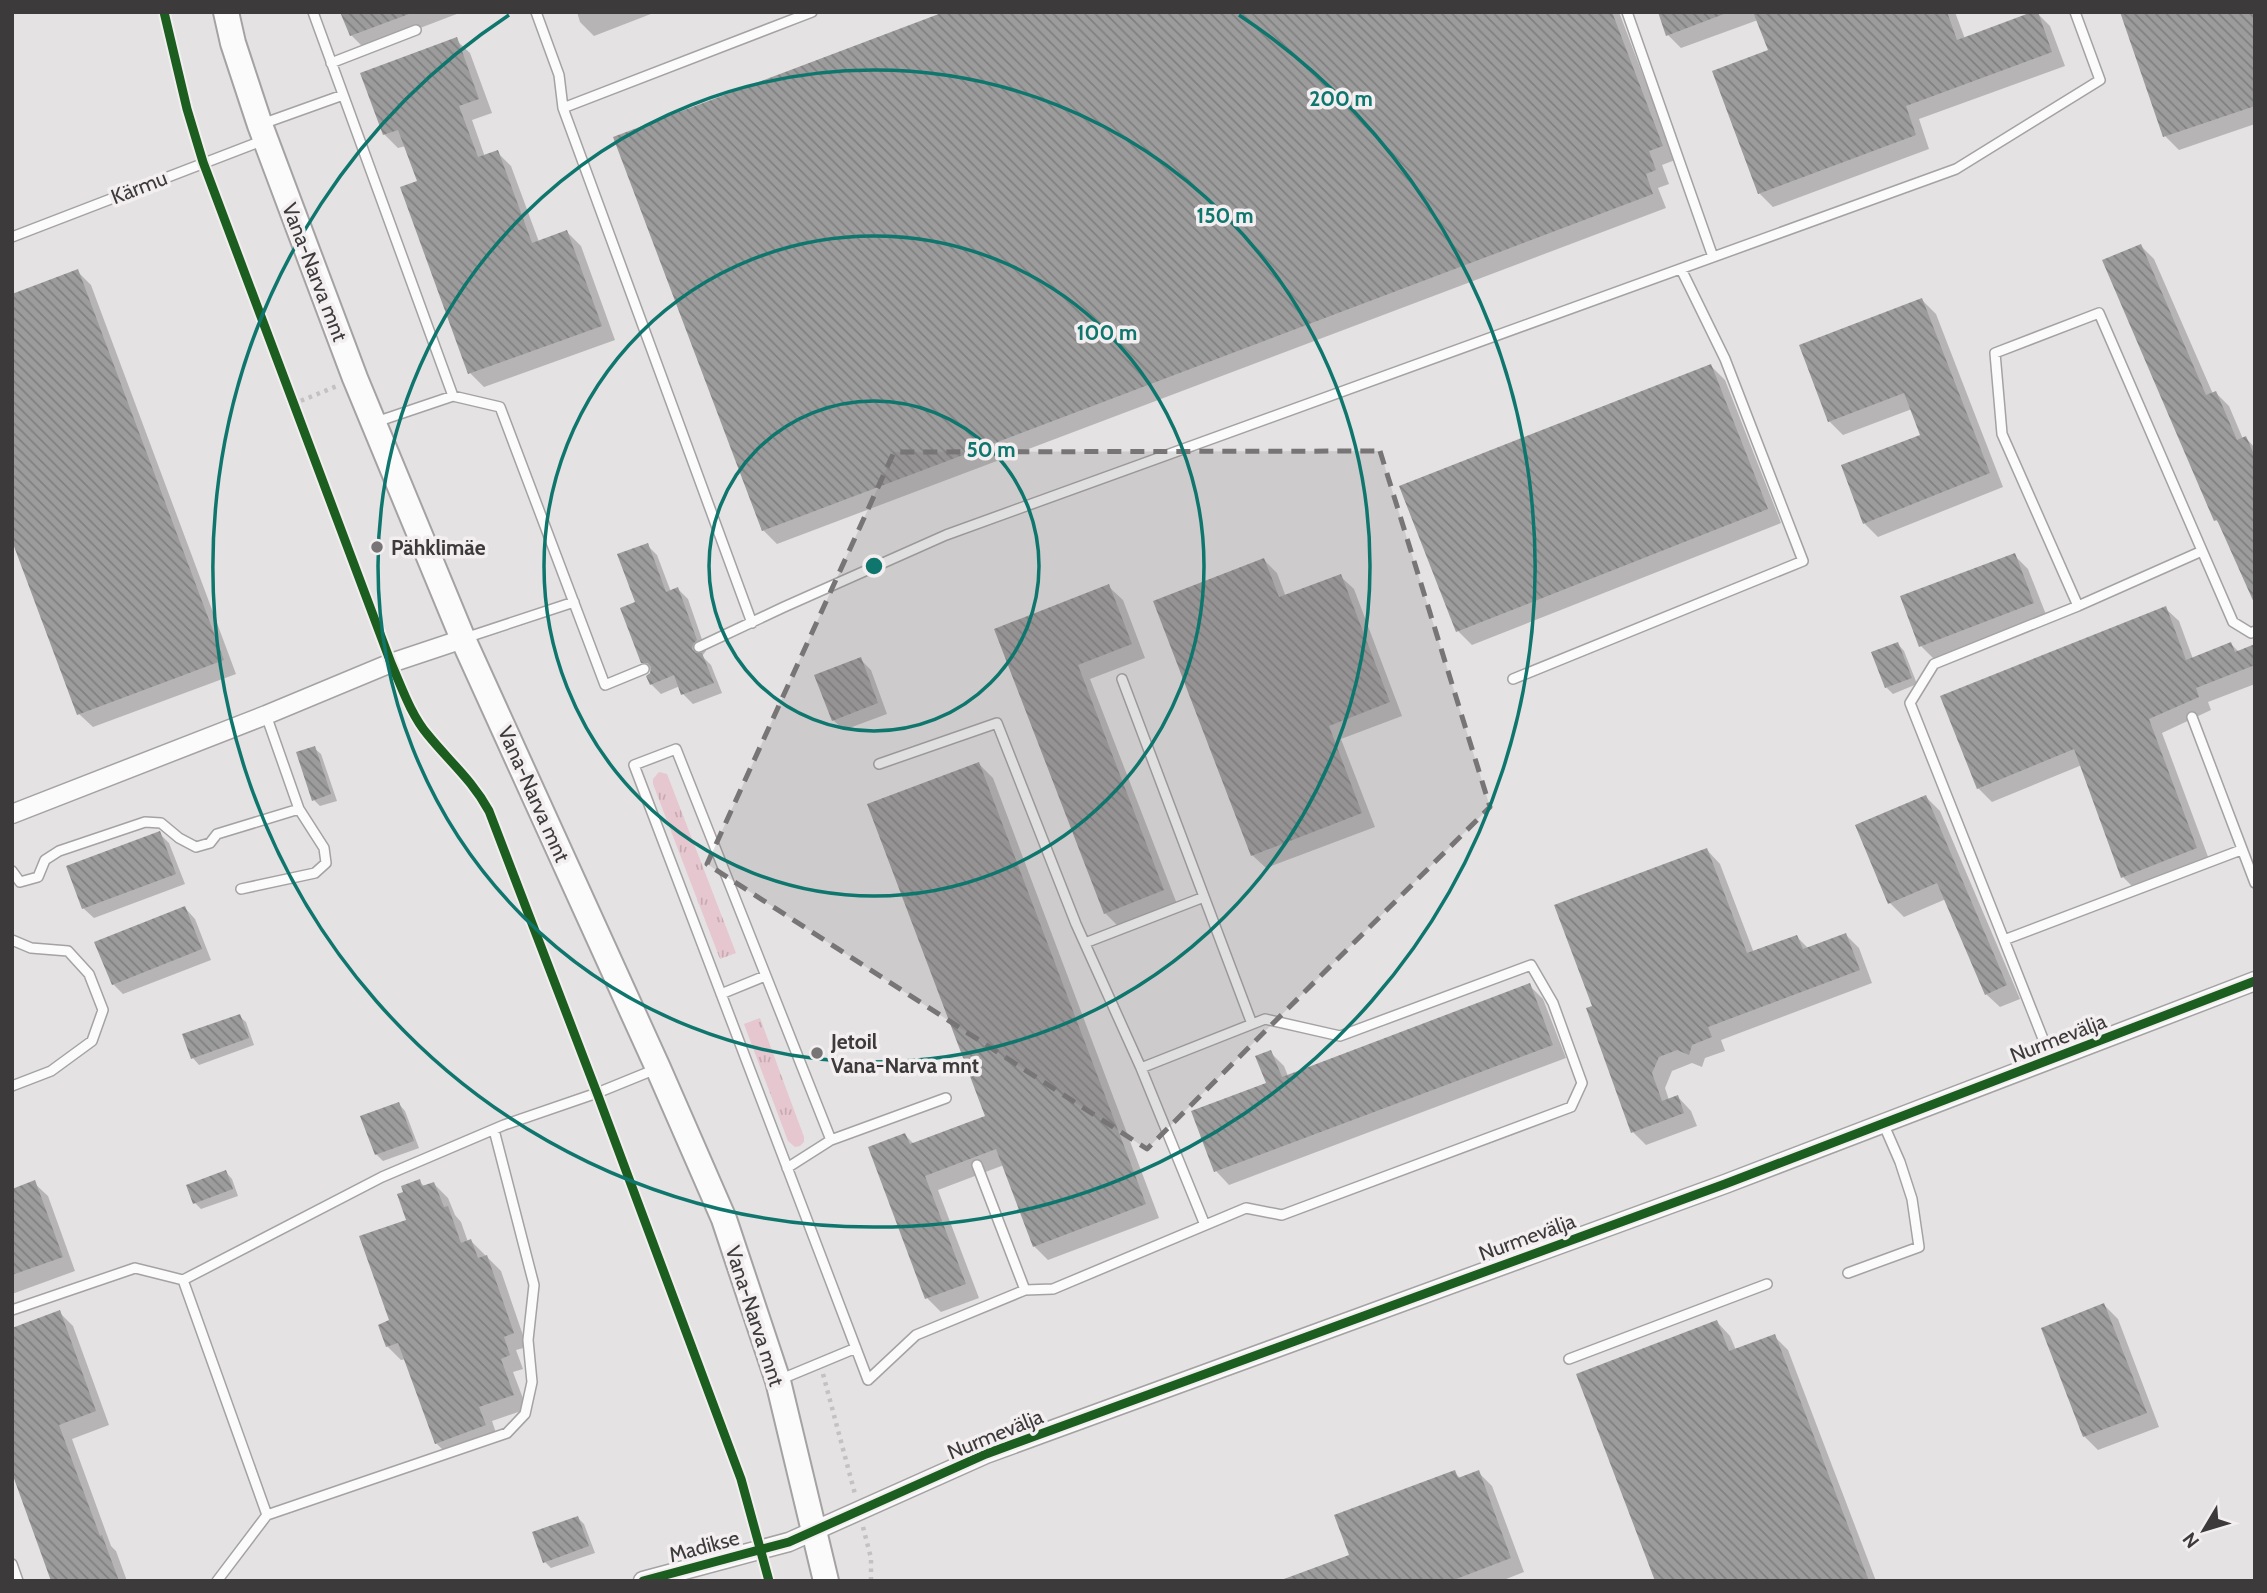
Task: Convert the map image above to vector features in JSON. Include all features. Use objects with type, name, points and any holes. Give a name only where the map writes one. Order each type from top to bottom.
[{"type":"main road","name":"Vana-Narva mnt","points":[[226,12],[233,43],[263,132],[350,365],[463,639],[724,1219],[778,1381],[826,1581]]},
{"type":"street","points":[[12,814],[267,715],[391,663],[463,639]]},
{"type":"street","name":"Nurmevälja","points":[[814,1532],[986,1454],[1725,1184],[2255,981]]},
{"type":"street","name":"Madikse","points":[[643,1581],[789,1542],[814,1532]]},
{"type":"lane","points":[[313,12],[453,396]]},
{"type":"lane","points":[[536,12],[559,75],[564,108],[752,623]]},
{"type":"lane","points":[[564,108],[812,12]]},
{"type":"lane","points":[[1627,12],[1713,257]]},
{"type":"lane","points":[[699,647],[946,535],[1956,169],[2100,80],[2075,12]]},
{"type":"lane","points":[[331,63],[416,30]]},
{"type":"lane","name":"Kärmu","points":[[12,237],[263,132],[343,95]]},
{"type":"lane","points":[[1513,679],[1803,561],[1725,359],[1681,269]]},
{"type":"lane","points":[[2078,606],[2002,434],[1995,353],[2099,313],[2233,622],[2251,633],[2255,631]]},
{"type":"lane","points":[[374,422],[453,396],[500,407],[605,685],[644,669]]},
{"type":"lane","points":[[2050,1059],[1910,703],[1934,664],[2078,606],[2202,551]]},
{"type":"lane","points":[[463,639],[574,602]]},
{"type":"lane","points":[[1122,679],[1252,1024]]},
{"type":"lane","points":[[241,889],[314,873],[326,863],[324,848],[299,809],[267,715]]},
{"type":"lane","points":[[2192,717],[2255,883]]},
{"type":"lane","points":[[879,764],[997,723],[1085,943],[1141,1068],[1205,1225]]},
{"type":"lane","points":[[831,1140],[676,749],[634,765],[868,1380],[916,1335],[1025,1290],[1053,1289],[1246,1208],[1282,1215],[1571,1107],[1582,1083],[1553,1003],[1531,965],[1340,1036],[1265,1019],[1141,1068]]},
{"type":"lane","points":[[12,870],[20,882],[38,877],[45,860],[59,851],[145,822],[161,823],[179,838],[196,847],[210,843],[217,834],[299,809]]},
{"type":"lane","points":[[2004,940],[2241,849]]},
{"type":"lane","points":[[1085,943],[1204,897]]},
{"type":"lane","points":[[12,940],[32,948],[68,951],[89,974],[103,1010],[92,1041],[51,1071],[12,1086]]},
{"type":"lane","points":[[721,993],[765,976]]},
{"type":"lane","points":[[12,1310],[135,1268],[184,1280],[382,1177],[494,1130],[658,1068]]},
{"type":"lane","points":[[787,1168],[831,1140],[946,1097]]},
{"type":"lane","points":[[1848,1273],[1919,1247],[1912,1199],[1884,1123]]},
{"type":"lane","points":[[217,1581],[267,1515],[507,1433],[525,1414],[532,1382],[528,1340],[534,1285],[494,1130]]},
{"type":"lane","points":[[977,1165],[1025,1290]]},
{"type":"lane","points":[[184,1280],[267,1515]]},
{"type":"lane","points":[[1569,1359],[1767,1284]]},
{"type":"lane","points":[[778,1381],[856,1348]]},
{"type":"lane","points":[[12,1564],[18,1581]]},
{"type":"path","points":[[293,404],[341,384]]},
{"type":"path","points":[[288,391],[297,417]]},
{"type":"path","points":[[820,1363],[870,1558],[871,1581]]},
{"type":"highlighted area","points":[[1380,451],[1490,807],[1147,1149],[707,864],[894,452]]},
{"type":"green space","points":[[659,772],[667,774],[736,953],[720,959],[653,784],[653,779]]},
{"type":"green space","points":[[760,1018],[804,1137],[800,1146],[795,1147],[788,1141],[744,1024]]},
{"type":"building","points":[[340,12],[409,12],[409,14],[350,36]]},
{"type":"building","points":[[944,12],[1612,12],[1663,146],[1649,151],[1656,170],[1646,174],[1653,194],[762,531],[613,137]]},
{"type":"building","points":[[1658,12],[1724,12],[1724,14],[1666,36]]},
{"type":"building","points":[[1753,12],[1947,12],[1957,40],[2038,12],[2052,52],[1906,106],[1916,135],[1758,194],[1712,71],[1768,50]]},
{"type":"building","points":[[2120,12],[2255,12],[2255,106],[2163,137]]},
{"type":"building","points":[[457,37],[479,99],[459,106],[478,157],[498,150],[532,243],[567,230],[602,326],[468,374],[400,187],[417,181],[398,130],[383,135],[360,73]]},
{"type":"building","points":[[2141,244],[2206,395],[2216,391],[2237,440],[2246,436],[2255,457],[2255,605],[2217,520],[2214,521],[2102,260]]},
{"type":"building","points":[[78,269],[224,660],[77,715],[12,541],[12,294]]},
{"type":"building","points":[[1922,298],[1990,473],[1863,524],[1841,465],[1920,435],[1904,393],[1828,422],[1799,345]]},
{"type":"building","points":[[1711,364],[1768,509],[1456,632],[1399,486]]},
{"type":"building","points":[[648,543],[666,592],[678,587],[697,640],[692,649],[696,653],[702,653],[714,683],[681,695],[674,675],[650,685],[646,676],[651,667],[648,663],[641,663],[620,608],[635,602],[617,554]]},
{"type":"building","points":[[2015,553],[2034,603],[1919,647],[1900,596]]},
{"type":"building","points":[[1264,558],[1279,597],[1341,574],[1390,702],[1329,726],[1362,813],[1251,856],[1153,601]]},
{"type":"building","points":[[1109,584],[1132,644],[1078,665],[1164,890],[1104,914],[994,629]]},
{"type":"building","points":[[2166,606],[2186,660],[2231,642],[2235,652],[2255,644],[2255,665],[2196,688],[2199,697],[2149,719],[2197,848],[2121,878],[2074,749],[1977,789],[1940,696]]},
{"type":"building","points":[[1898,642],[1912,678],[1885,688],[1871,652]]},
{"type":"building","points":[[861,657],[878,703],[832,721],[814,675]]},
{"type":"building","points":[[315,746],[331,794],[312,801],[296,752]]},
{"type":"building","points":[[979,762],[1146,1204],[1033,1247],[996,1149],[925,1176],[966,1284],[925,1299],[868,1147],[905,1133],[910,1144],[985,1116],[867,804]]},
{"type":"building","points":[[1926,795],[2007,985],[1985,995],[1937,883],[1888,904],[1855,825]]},
{"type":"building","points":[[160,831],[176,874],[82,909],[66,866]]},
{"type":"building","points":[[1707,848],[1747,953],[1797,935],[1803,949],[1846,933],[1860,970],[1708,1027],[1712,1037],[1692,1045],[1689,1055],[1677,1050],[1659,1057],[1652,1073],[1662,1101],[1678,1095],[1684,1113],[1631,1133],[1586,1008],[1592,1006],[1554,905]]},
{"type":"building","points":[[185,906],[202,949],[112,985],[94,942]]},
{"type":"building","points":[[1530,983],[1553,1045],[1214,1172],[1191,1111],[1266,1083],[1255,1056],[1271,1050],[1282,1077]]},
{"type":"building","points":[[240,1014],[249,1038],[191,1059],[182,1034]]},
{"type":"building","points":[[399,1102],[414,1141],[375,1155],[360,1116]]},
{"type":"building","points":[[226,1170],[233,1189],[193,1204],[186,1185]]},
{"type":"building","points":[[420,1179],[422,1186],[434,1182],[444,1207],[448,1206],[461,1243],[471,1239],[478,1258],[487,1255],[514,1333],[504,1337],[510,1355],[501,1359],[514,1395],[479,1407],[486,1425],[435,1444],[398,1343],[386,1347],[378,1325],[389,1320],[359,1236],[406,1220],[397,1194],[403,1192],[401,1186]]},
{"type":"building","points":[[35,1180],[63,1257],[12,1275],[12,1189]]},
{"type":"building","points":[[2104,1303],[2147,1413],[2083,1437],[2041,1328]]},
{"type":"building","points":[[60,1310],[96,1411],[59,1425],[119,1581],[51,1581],[12,1473],[12,1328]]},
{"type":"building","points":[[1717,1320],[1729,1351],[1775,1334],[1869,1581],[1655,1581],[1576,1374]]},
{"type":"building","points":[[1455,1470],[1458,1478],[1479,1470],[1511,1558],[1451,1581],[1285,1581],[1284,1579],[1349,1555],[1334,1515]]},
{"type":"building","points":[[578,1516],[589,1546],[543,1563],[532,1532]]},
{"type":"cycle path","points":[[164,12],[187,109],[203,162],[391,663],[407,701],[422,727],[468,780],[489,811],[741,1479],[769,1581]]},
{"type":"cycle path","points":[[643,1581],[789,1542],[986,1454],[1725,1184],[2255,981]]},
{"type":"place","name":"Pähklimäe","points":[[377,547]]},
{"type":"place","name":"Jetoil Vana-Narva mnt","points":[[817,1053]]}]
